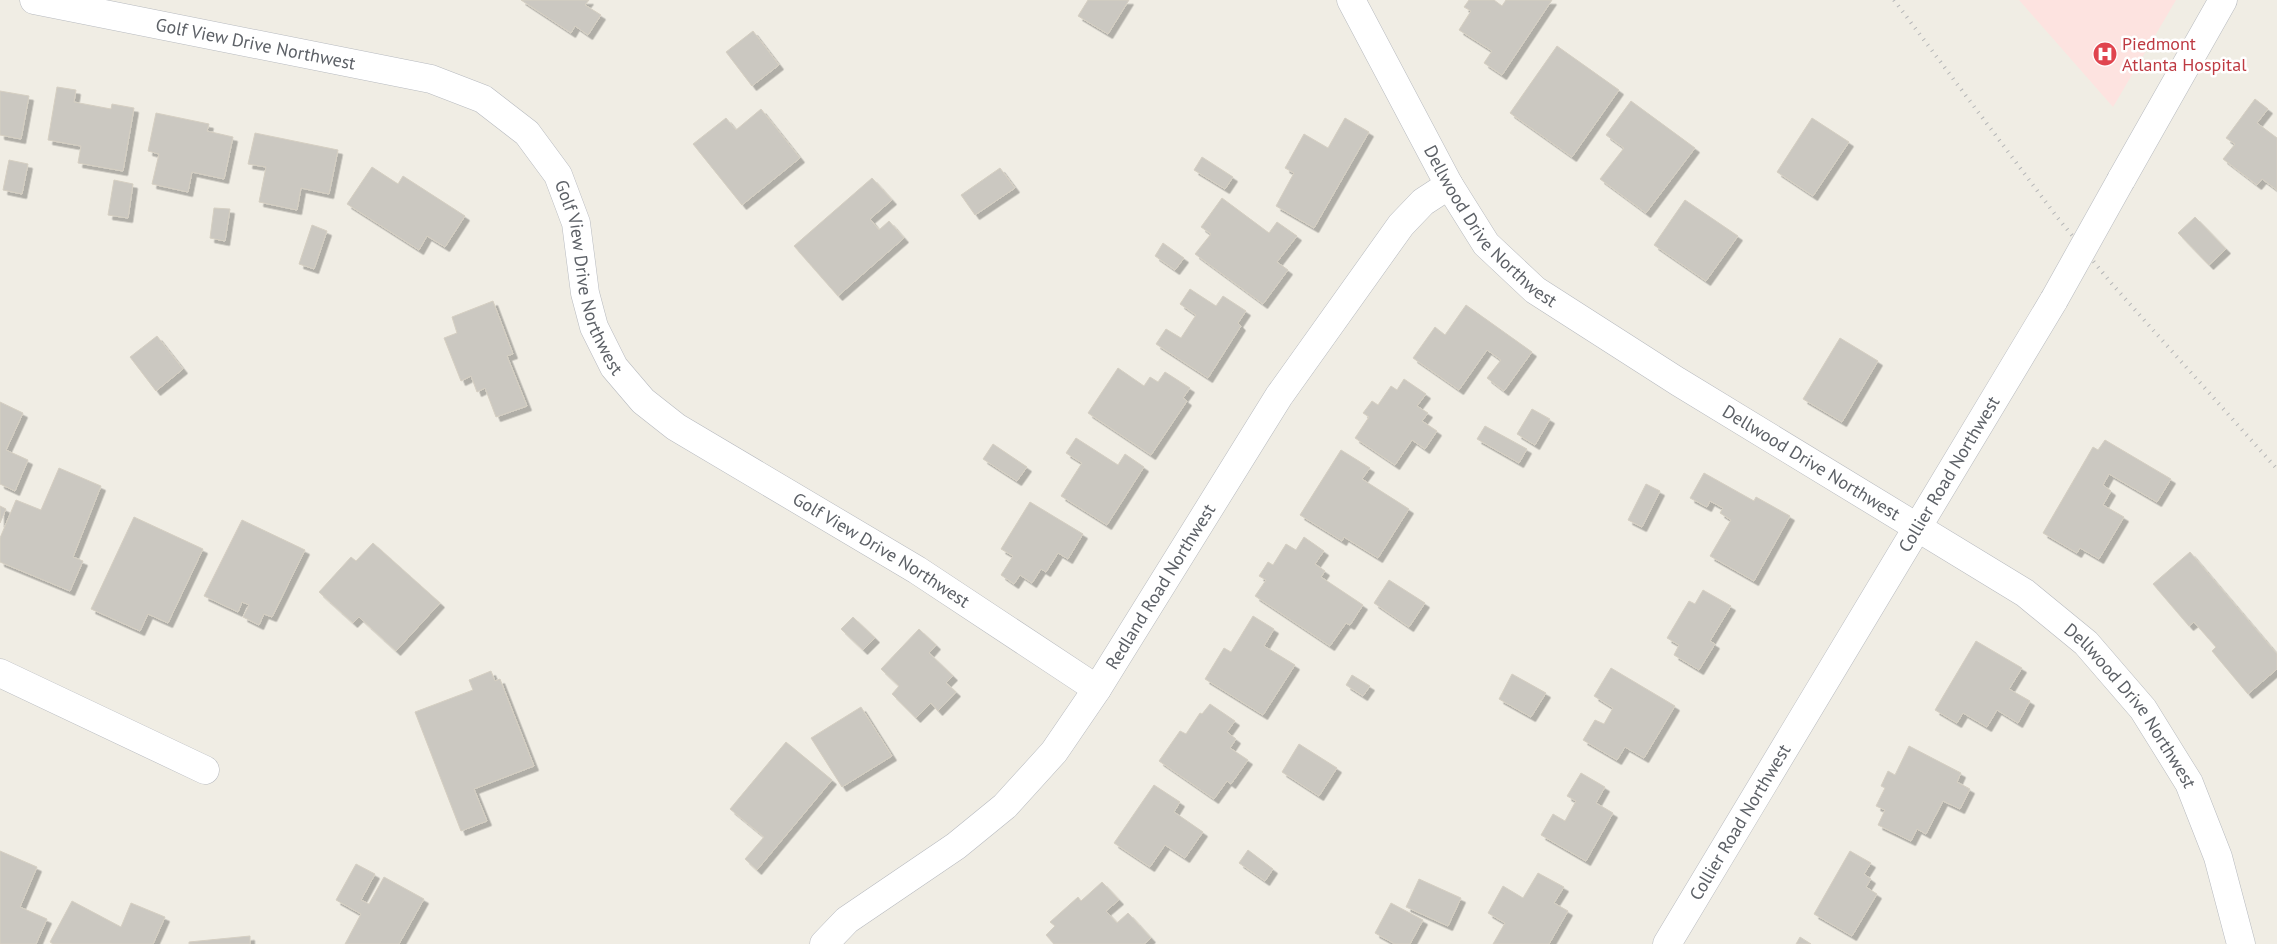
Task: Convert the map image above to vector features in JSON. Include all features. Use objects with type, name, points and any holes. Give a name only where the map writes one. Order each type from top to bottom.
[{"type":"street","name":"Golf View Drive Northwest","points":[[34,0],[431,79],[483,99],[527,132],[558,175],[576,224],[585,293],[594,326],[614,367],[643,402],[676,427],[917,570],[1097,689]]},
{"type":"street","name":"Dellwood Drive Northwest","points":[[1351,0],[1450,185],[1486,244],[1536,290],[1685,386],[2025,593],[2086,643],[2143,709],[2189,784],[2218,857],[2241,944]]},
{"type":"street","name":"Collier Road Northwest","points":[[1667,944],[2054,300],[2223,0]]},
{"type":"street","name":"Redland Road Northwest","points":[[824,944],[846,920],[956,846],[1005,806],[1054,752],[1097,689],[1285,389],[1401,225],[1423,202],[1450,185]]},
{"type":"street","points":[[0,673],[205,770]]},
{"type":"shaded area","name":"Piedmont Atlanta Hospital","points":[[2019,0],[2176,0],[2113,107]]},
{"type":"building","points":[[521,0],[589,0],[585,5],[601,15],[588,35],[575,26],[571,33]]},
{"type":"building","points":[[1088,0],[1129,0],[1108,34],[1078,16]]},
{"type":"building","points":[[1469,0],[1494,0],[1502,6],[1506,0],[1552,0],[1502,75],[1484,63],[1492,51],[1459,30],[1471,11],[1464,7]]},
{"type":"building","points":[[753,31],[779,65],[752,86],[726,52]]},
{"type":"building","points":[[1557,46],[1619,90],[1572,157],[1510,113]]},
{"type":"building","points":[[57,87],[76,90],[74,102],[111,109],[112,104],[134,108],[123,171],[78,163],[81,146],[48,140]]},
{"type":"building","points":[[0,91],[29,96],[21,139],[0,135]]},
{"type":"building","points":[[2255,99],[2268,109],[2257,123],[2277,138],[2277,190],[2262,179],[2257,185],[2223,159],[2235,144],[2226,138]]},
{"type":"building","points":[[1631,101],[1695,148],[1646,213],[1600,179],[1624,148],[1606,135]]},
{"type":"building","points":[[761,109],[800,158],[742,205],[693,144],[726,118],[736,130]]},
{"type":"building","points":[[156,113],[209,124],[207,131],[233,137],[224,179],[192,172],[188,192],[152,184],[159,154],[148,151]]},
{"type":"building","points":[[1345,118],[1369,132],[1314,228],[1276,206],[1294,173],[1285,168],[1304,134],[1328,148]]},
{"type":"building","points":[[1812,118],[1849,142],[1813,196],[1777,172]]},
{"type":"building","points":[[255,133],[338,150],[329,194],[301,188],[297,210],[259,202],[266,167],[248,164]]},
{"type":"building","points":[[1202,157],[1233,177],[1225,189],[1194,170]]},
{"type":"building","points":[[9,160],[28,164],[22,194],[3,190]]},
{"type":"building","points":[[372,167],[398,184],[403,176],[465,216],[445,247],[427,236],[419,250],[347,204]]},
{"type":"building","points":[[1000,168],[1015,188],[975,215],[961,195]]},
{"type":"building","points":[[872,178],[892,200],[870,219],[879,230],[889,221],[904,238],[838,296],[794,246]]},
{"type":"building","points":[[114,180],[133,184],[128,218],[108,215]]},
{"type":"building","points":[[1222,198],[1269,233],[1277,222],[1297,236],[1277,262],[1288,270],[1263,304],[1195,254],[1211,234],[1201,227]]},
{"type":"building","points":[[1685,200],[1738,236],[1706,281],[1654,245]]},
{"type":"building","points":[[214,208],[230,209],[225,241],[210,238]]},
{"type":"building","points":[[2195,217],[2226,249],[2209,265],[2178,233]]},
{"type":"building","points":[[312,225],[327,231],[314,269],[299,264]]},
{"type":"building","points":[[1163,243],[1184,258],[1175,270],[1155,256]]},
{"type":"building","points":[[1190,289],[1216,306],[1223,296],[1246,311],[1238,323],[1241,326],[1208,378],[1156,344],[1166,329],[1181,338],[1196,315],[1180,304]]},
{"type":"building","points":[[493,301],[513,354],[507,356],[527,406],[496,417],[485,388],[477,392],[471,376],[461,381],[444,338],[457,333],[452,317]]},
{"type":"building","points":[[1466,305],[1532,352],[1504,391],[1487,378],[1501,360],[1487,350],[1459,390],[1413,358],[1435,327],[1445,335]]},
{"type":"building","points":[[157,336],[183,369],[156,391],[130,357]]},
{"type":"building","points":[[1840,338],[1878,361],[1842,422],[1803,399]]},
{"type":"building","points":[[1118,368],[1144,386],[1150,377],[1158,382],[1165,372],[1190,388],[1183,398],[1187,401],[1151,455],[1088,413]]},
{"type":"building","points":[[1404,379],[1426,394],[1417,406],[1428,413],[1422,421],[1437,431],[1425,449],[1412,440],[1395,465],[1355,438],[1369,417],[1363,413],[1372,401],[1378,405],[1391,386],[1397,390]]},
{"type":"building","points":[[0,402],[23,413],[6,450],[28,460],[15,491],[0,484]]},
{"type":"building","points":[[1532,409],[1550,419],[1535,445],[1517,434]]},
{"type":"building","points":[[1485,426],[1527,449],[1519,463],[1477,439]]},
{"type":"building","points":[[1076,438],[1118,465],[1125,454],[1144,467],[1107,525],[1061,496],[1082,463],[1066,453]]},
{"type":"building","points":[[2105,440],[2171,479],[2157,502],[2109,474],[2103,485],[2111,491],[2103,505],[2124,517],[2099,559],[2080,548],[2077,553],[2043,533],[2093,447],[2098,450]]},
{"type":"building","points":[[993,444],[1027,467],[1017,481],[983,459]]},
{"type":"building","points":[[1341,450],[1370,468],[1362,479],[1409,509],[1378,558],[1344,537],[1342,541],[1300,515]]},
{"type":"building","points":[[59,468],[101,486],[73,557],[83,561],[70,591],[0,562],[0,538],[16,500],[41,510]]},
{"type":"building","points":[[1704,473],[1754,501],[1756,497],[1790,516],[1754,581],[1710,556],[1731,520],[1720,513],[1723,508],[1710,501],[1707,507],[1690,498]]},
{"type":"building","points":[[1646,484],[1660,491],[1642,527],[1628,520]]},
{"type":"building","points":[[1030,502],[1083,534],[1068,559],[1058,553],[1046,572],[1041,569],[1032,583],[1020,575],[1014,584],[1001,575],[1013,556],[1001,549]]},
{"type":"building","points":[[0,506],[6,509],[0,523]]},
{"type":"building","points":[[134,517],[203,549],[168,623],[148,614],[140,631],[91,609]]},
{"type":"building","points":[[242,520],[305,550],[272,617],[264,614],[259,625],[243,617],[249,605],[242,602],[238,612],[204,596]]},
{"type":"building","points":[[1304,537],[1324,551],[1315,564],[1325,571],[1321,577],[1363,605],[1350,625],[1346,623],[1330,646],[1255,596],[1266,580],[1259,576],[1268,562],[1273,565],[1286,544],[1296,550]]},
{"type":"building","points":[[373,543],[440,603],[396,651],[359,617],[353,623],[319,592],[351,557],[356,561]]},
{"type":"building","points":[[2190,552],[2277,654],[2277,669],[2248,694],[2212,651],[2216,647],[2194,622],[2189,626],[2153,584]]},
{"type":"building","points":[[1389,580],[1425,603],[1409,627],[1374,603]]},
{"type":"building","points":[[1703,590],[1731,606],[1710,641],[1715,644],[1699,670],[1674,655],[1679,645],[1667,638],[1689,601],[1695,604]]},
{"type":"building","points":[[1253,616],[1274,629],[1264,646],[1295,665],[1263,715],[1205,679],[1224,648],[1231,652]]},
{"type":"building","points":[[853,617],[875,638],[863,650],[841,629]]},
{"type":"building","points":[[919,629],[936,645],[929,653],[953,676],[946,683],[956,692],[938,711],[931,703],[916,718],[892,694],[899,686],[881,669]]},
{"type":"building","points":[[1976,641],[2022,668],[2009,689],[2030,701],[2018,723],[1997,710],[1987,727],[1963,713],[1957,723],[1935,710]]},
{"type":"building","points":[[1611,668],[1675,706],[1644,758],[1625,747],[1617,760],[1583,740],[1595,720],[1604,724],[1613,708],[1594,696]]},
{"type":"building","points":[[491,671],[495,681],[500,679],[534,766],[474,789],[487,821],[461,831],[415,712],[473,690],[469,680]]},
{"type":"building","points":[[1512,674],[1546,693],[1531,717],[1499,699]]},
{"type":"building","points":[[1352,675],[1370,686],[1363,696],[1346,685]]},
{"type":"building","points":[[1210,704],[1235,721],[1227,732],[1236,739],[1230,748],[1248,760],[1231,784],[1227,781],[1214,799],[1159,761],[1180,731],[1186,734],[1200,713],[1202,714]]},
{"type":"building","points":[[861,707],[892,756],[842,787],[811,738]]},
{"type":"building","points":[[786,742],[832,780],[757,870],[745,859],[764,837],[730,809]]},
{"type":"building","points":[[1299,744],[1337,768],[1319,796],[1282,772]]},
{"type":"building","points":[[1909,746],[1961,773],[1957,782],[1970,789],[1960,809],[1943,801],[1926,834],[1917,829],[1911,841],[1878,825],[1885,810],[1876,806],[1885,788],[1881,786],[1888,771],[1895,775]]},
{"type":"building","points":[[1581,773],[1605,787],[1596,803],[1613,813],[1586,861],[1541,835],[1553,814],[1565,821],[1576,801],[1567,796]]},
{"type":"building","points":[[1154,785],[1180,802],[1174,812],[1203,832],[1185,858],[1165,845],[1150,867],[1114,843]]},
{"type":"building","points":[[1248,850],[1273,869],[1265,881],[1239,863]]},
{"type":"building","points":[[0,851],[37,867],[20,907],[47,919],[36,944],[0,944]]},
{"type":"building","points":[[1850,851],[1871,863],[1864,874],[1871,879],[1866,887],[1877,894],[1852,936],[1814,914]]},
{"type":"building","points":[[356,864],[375,874],[361,900],[369,904],[384,877],[424,899],[399,944],[345,944],[361,914],[336,900]]},
{"type":"building","points":[[1538,873],[1564,887],[1554,903],[1568,911],[1549,944],[1493,944],[1505,923],[1488,913],[1503,886],[1523,898]]},
{"type":"building","points":[[1419,879],[1461,898],[1448,926],[1406,907]]},
{"type":"building","points":[[1102,882],[1119,900],[1106,911],[1117,923],[1128,913],[1151,938],[1144,944],[1054,944],[1046,935],[1055,926],[1050,922],[1078,897],[1081,901]]},
{"type":"building","points":[[72,901],[121,927],[131,903],[165,917],[153,944],[53,944],[50,942]]},
{"type":"building","points":[[1391,903],[1423,920],[1410,944],[1395,944],[1375,933]]},
{"type":"building","points":[[250,936],[250,944],[189,944],[189,942]]},
{"type":"building","points":[[1800,937],[1811,944],[1796,944]]},
{"type":"railway","points":[[1894,0],[2057,217],[2112,284],[2277,469]]},
{"type":"place","name":"Piedmont Atlanta Hospital","points":[[2105,54]]}]
